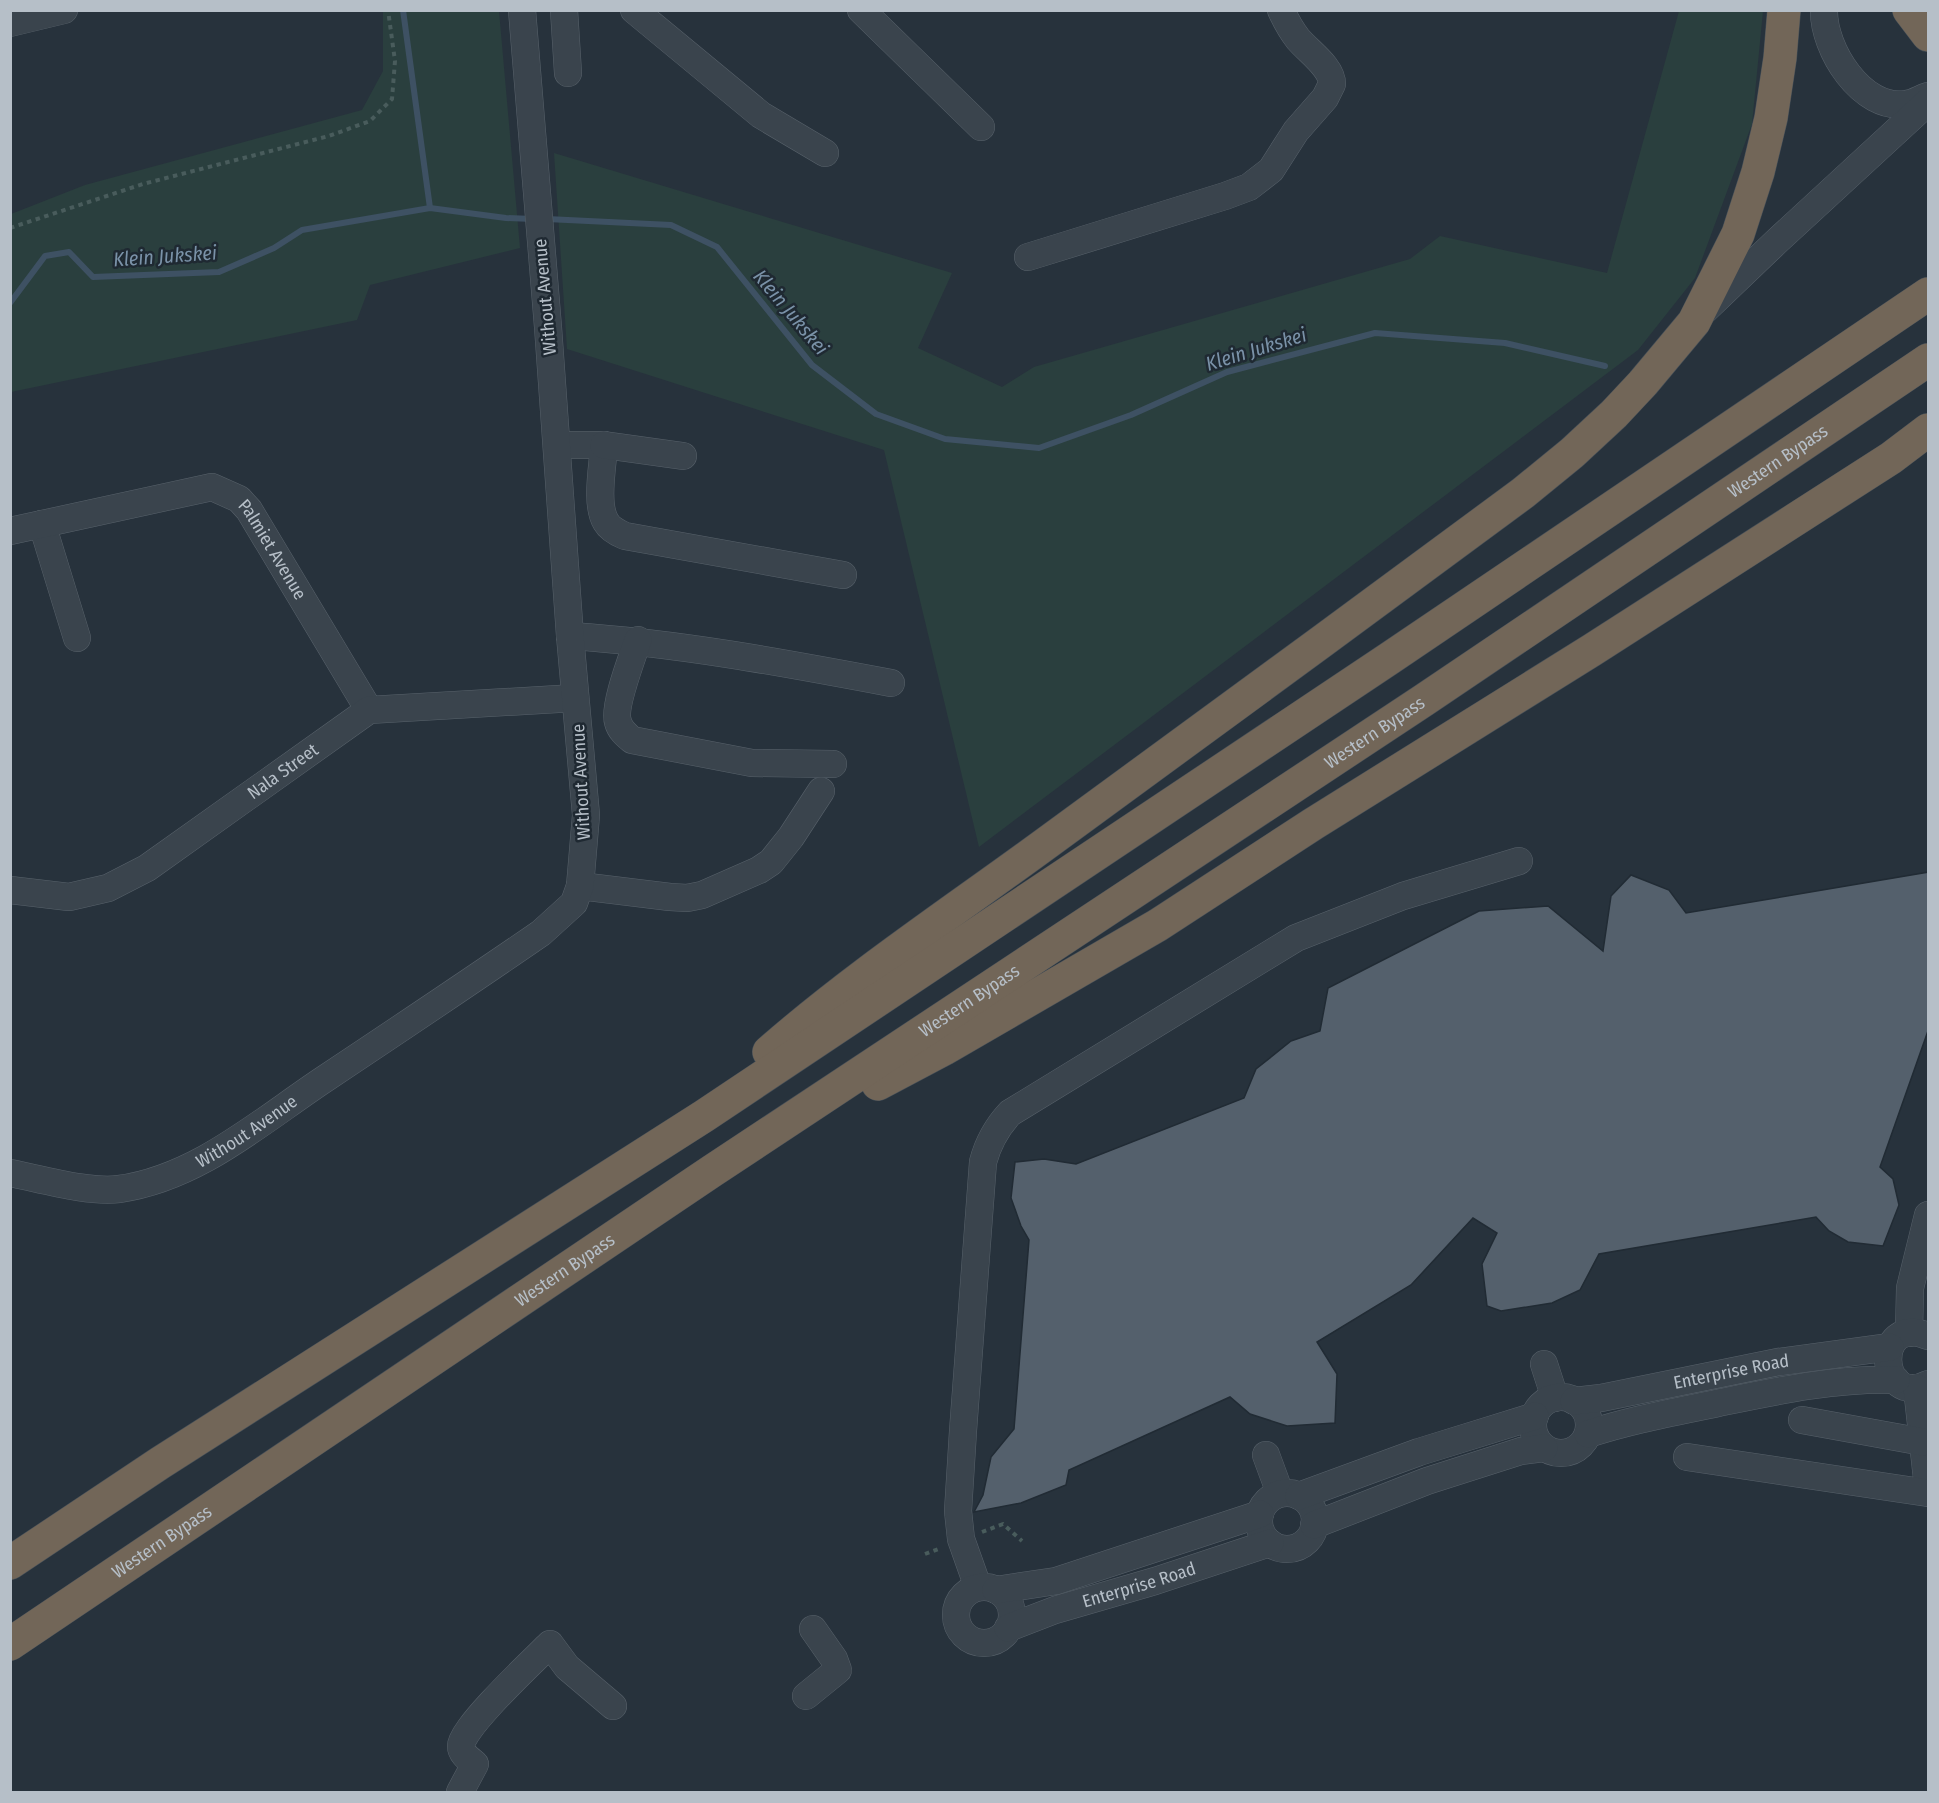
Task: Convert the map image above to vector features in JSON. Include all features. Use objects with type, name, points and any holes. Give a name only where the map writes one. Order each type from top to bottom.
[{"type":"highway","points":[[704,1116],[761,1059],[812,1014],[873,967],[1523,493],[1572,453],[1614,414],[1694,322],[1738,234],[1758,172],[1771,118],[1784,10]]},
{"type":"highway","points":[[1909,10],[1929,35]]},
{"type":"highway","points":[[10,1563],[160,1463],[704,1116],[1400,652],[1929,294]]},
{"type":"highway","name":"Western Bypass","points":[[10,1644],[712,1171],[1443,687],[1929,360]]},
{"type":"highway","points":[[712,1171],[944,1049],[1158,925],[1313,824],[1592,650],[1891,458],[1929,430]]},
{"type":"street","points":[[10,23],[64,10]]},
{"type":"street","name":"Without Avenue","points":[[10,1173],[75,1186],[116,1189],[149,1183],[184,1170],[248,1132],[542,933],[574,903],[580,886],[586,815],[522,10]]},
{"type":"street","points":[[564,10],[568,73]]},
{"type":"street","points":[[634,10],[761,115],[825,153]]},
{"type":"street","points":[[861,10],[981,127]]},
{"type":"street","points":[[1028,257],[1233,193],[1249,187],[1271,170],[1296,131],[1325,98],[1332,84],[1329,72],[1298,39],[1281,10]]},
{"type":"street","points":[[1824,10],[1829,38],[1838,58],[1847,74],[1872,98],[1889,103],[1906,104],[1929,96]]},
{"type":"street","points":[[1694,322],[1776,242],[1929,102]]},
{"type":"street","points":[[557,445],[604,445],[683,456]]},
{"type":"street","points":[[604,445],[601,502],[606,523],[615,531],[625,536],[843,575]]},
{"type":"street","name":"Palmiet Avenue","points":[[10,531],[212,487],[239,499],[249,510],[369,710]]},
{"type":"street","points":[[42,524],[77,638]]},
{"type":"street","points":[[570,636],[638,640],[891,683]]},
{"type":"street","points":[[638,640],[617,711],[618,725],[622,732],[632,740],[752,763],[833,764]]},
{"type":"street","points":[[369,710],[575,698]]},
{"type":"street","name":"Nala Street","points":[[10,890],[69,897],[108,888],[147,868],[369,710]]},
{"type":"street","points":[[580,886],[670,897],[687,898],[702,895],[759,870],[771,862],[791,837],[821,791]]},
{"type":"street","points":[[987,1589],[961,1539],[958,1511],[983,1162],[987,1147],[1000,1125],[1010,1113],[1296,938],[1403,896],[1519,861]]},
{"type":"street","points":[[1929,1215],[1910,1288],[1909,1339],[1887,1359],[1888,1368],[1914,1384],[1929,1488]]},
{"type":"street","name":"Enterprise Road","points":[[1564,1400],[1601,1398],[1778,1362],[1909,1339]]},
{"type":"street","points":[[1544,1364],[1564,1400]]},
{"type":"street","name":"Enterprise Road","points":[[1588,1434],[1669,1413],[1758,1395],[1871,1380],[1914,1384]]},
{"type":"street","points":[[1564,1400],[1582,1406],[1589,1424],[1588,1434],[1584,1442],[1569,1452],[1552,1452],[1544,1448],[1534,1433],[1535,1416],[1546,1402],[1564,1400]]},
{"type":"street","points":[[1266,1455],[1290,1495],[1312,1510],[1314,1525],[1309,1537],[1295,1547],[1286,1548],[1270,1543],[1263,1536],[1260,1528],[1260,1514],[1264,1503],[1272,1497],[1290,1495],[1535,1416]]},
{"type":"street","points":[[1802,1420],[1923,1442]]},
{"type":"street","points":[[1314,1525],[1427,1481],[1521,1451],[1544,1448]]},
{"type":"street","points":[[1687,1457],[1929,1493]]},
{"type":"street","name":"Enterprise Road","points":[[987,1589],[1056,1581],[1260,1514]]},
{"type":"street","name":"Enterprise Road","points":[[1008,1628],[1055,1610],[1155,1581],[1270,1543]]},
{"type":"street","points":[[987,1589],[1004,1596],[1012,1613],[1008,1628],[1000,1637],[983,1642],[967,1637],[957,1623],[957,1605],[969,1591],[987,1589]]},
{"type":"street","points":[[806,1696],[838,1670],[834,1659],[813,1629]]},
{"type":"street","points":[[460,1792],[474,1764],[463,1753],[461,1744],[464,1736],[479,1716],[550,1644],[567,1667],[613,1706]]},
{"type":"path","points":[[10,228],[143,184],[329,136],[370,121],[392,99],[396,61],[388,10]]},
{"type":"green space","points":[[383,11],[499,11],[520,248],[370,285],[357,320],[11,392],[11,214],[85,185],[362,110],[383,71]]},
{"type":"green space","points":[[1679,11],[1763,11],[1752,124],[1695,278],[1638,350],[979,847],[884,450],[567,349],[554,153],[952,273],[918,348],[1002,387],[1034,367],[1410,259],[1440,236],[1607,273]]},
{"type":"building","points":[[1929,872],[1929,1028],[1880,1167],[1893,1179],[1899,1205],[1883,1246],[1848,1242],[1829,1231],[1816,1217],[1599,1254],[1580,1290],[1552,1303],[1501,1311],[1487,1306],[1482,1264],[1497,1233],[1473,1218],[1411,1285],[1317,1342],[1337,1374],[1335,1423],[1287,1426],[1250,1414],[1230,1397],[1069,1470],[1066,1485],[1021,1503],[974,1512],[983,1495],[991,1457],[1014,1429],[1029,1240],[1021,1226],[1011,1198],[1015,1162],[1044,1159],[1076,1164],[1244,1098],[1256,1069],[1291,1041],[1320,1031],[1328,988],[1479,911],[1548,906],[1603,951],[1611,896],[1631,875],[1669,890],[1686,913]]},
{"type":"waterway","points":[[403,10],[430,208]]},
{"type":"waterway","name":"Klein Jukskei","points":[[10,303],[45,256],[69,252],[93,277],[219,272],[274,248],[302,230],[430,208],[506,218],[533,219]]},
{"type":"waterway","name":"Klein Jukskei","points":[[547,219],[671,225],[717,247],[812,365],[876,414],[945,439],[1039,448],[1131,415],[1227,372],[1375,333],[1505,343],[1605,366]]}]
